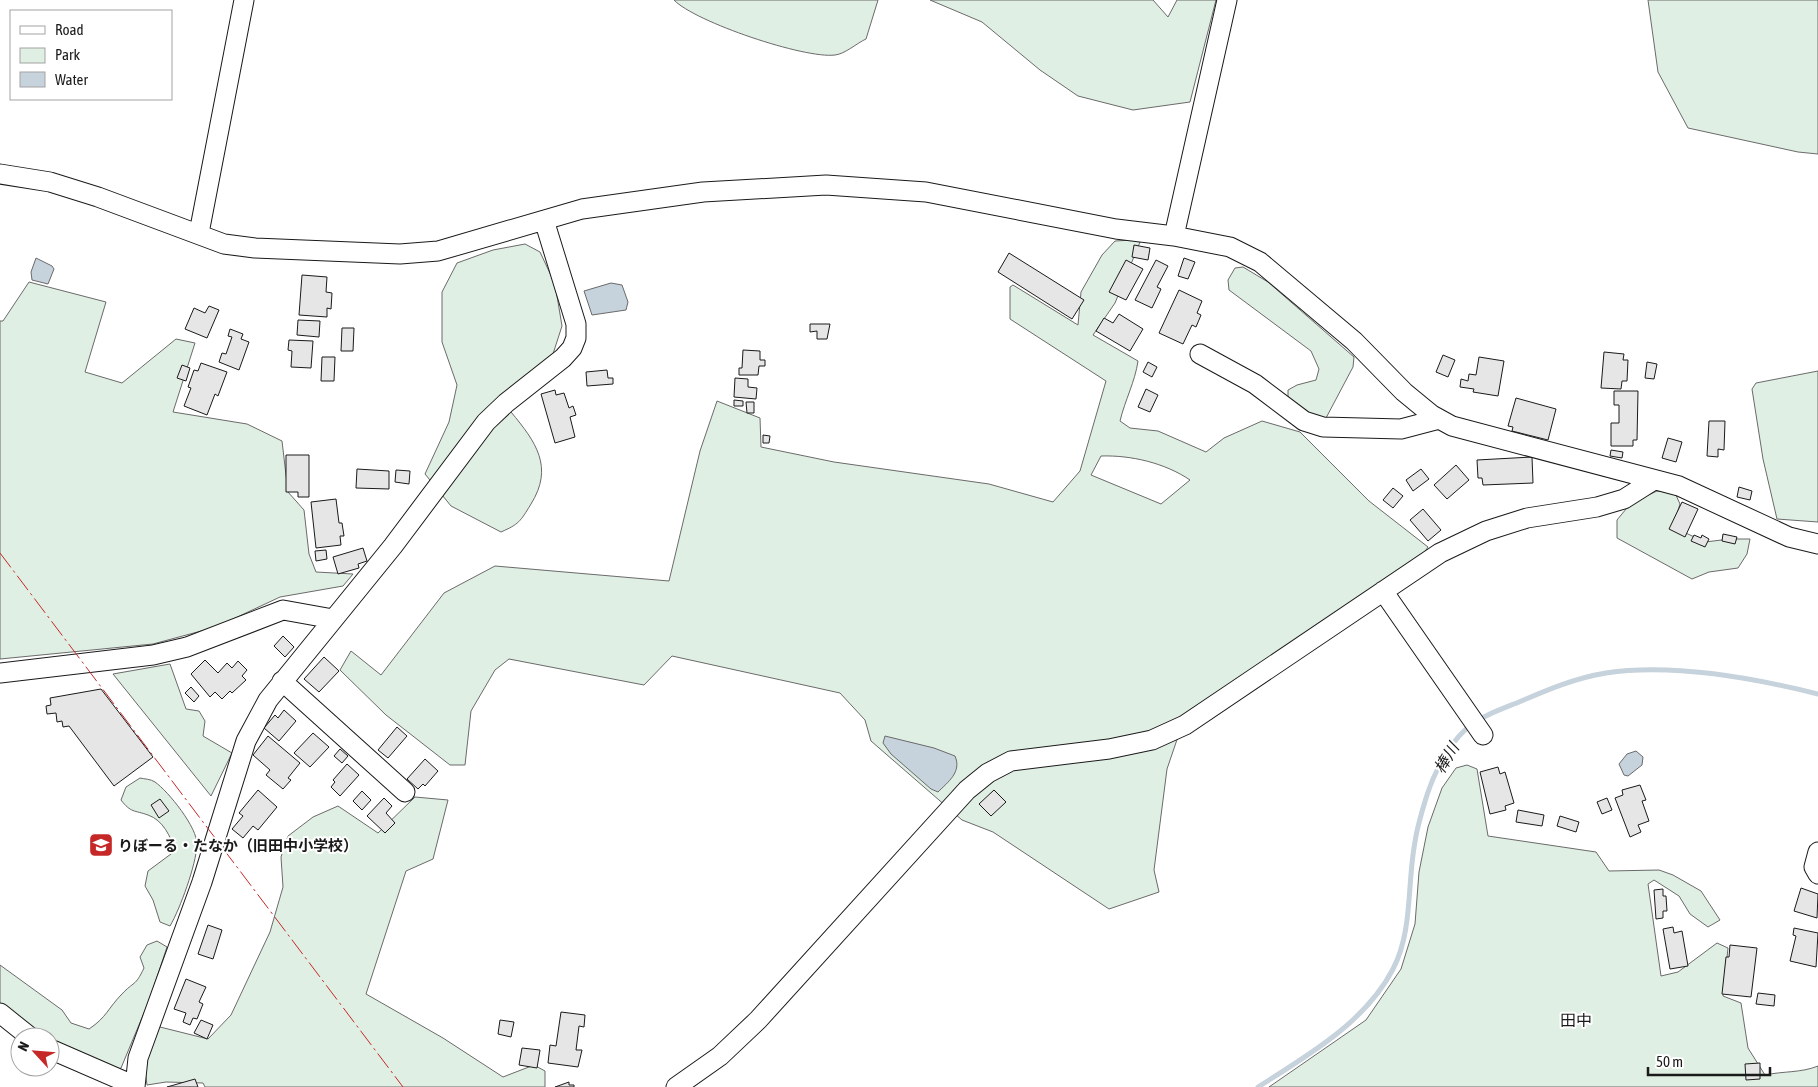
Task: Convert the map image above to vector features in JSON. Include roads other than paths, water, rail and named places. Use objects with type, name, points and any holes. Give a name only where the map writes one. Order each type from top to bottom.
[{"type":"street","points":[[199,233],[244,0]]},
{"type":"street","points":[[1174,236],[1227,0]]},
{"type":"street","points":[[0,174],[50,182],[199,233],[224,244],[255,248],[400,254],[438,251],[582,210],[703,192],[826,185],[926,192],[1116,229],[1174,236],[1230,247],[1260,262],[1354,340],[1404,392],[1439,419],[1452,426],[1696,493],[1790,537],[1817,545]]},
{"type":"street","points":[[60,1053],[135,1086],[138,1058],[202,882],[246,741],[256,719],[282,681],[399,538],[486,422],[506,403],[563,358],[572,348],[576,338],[576,324],[544,220]]},
{"type":"street","points":[[1200,354],[1255,384],[1304,421],[1323,427],[1401,429],[1439,419]]},
{"type":"street","points":[[676,1087],[720,1056],[758,1020],[968,790],[988,773],[1011,761],[1109,749],[1152,740],[1168,733],[1185,725],[1440,553],[1486,531],[1527,518],[1597,507],[1624,499],[1654,480]]},
{"type":"street","points":[[1383,591],[1483,735]]},
{"type":"street","points":[[0,673],[153,655],[218,637],[269,613],[282,610],[333,619]]},
{"type":"street","points":[[282,681],[405,792]]},
{"type":"street","points":[[0,1012],[18,1027]]},
{"type":"water","points":[[36,258],[52,266],[54,269],[48,284],[32,280],[31,272]]},
{"type":"water","points":[[611,283],[622,285],[628,302],[626,310],[592,315],[584,291]]},
{"type":"water","points":[[885,736],[934,748],[955,756],[957,767],[953,776],[938,792],[931,789],[891,754],[883,743]]},
{"type":"water","points":[[1636,751],[1643,757],[1642,765],[1628,776],[1624,775],[1619,764],[1627,754]]},
{"type":"waterway","name":"棒川","points":[[1258,1087],[1334,1036],[1367,1005],[1393,969],[1404,939],[1416,836],[1427,795],[1447,752],[1470,725],[1490,714],[1561,685],[1595,675],[1631,670],[1685,671],[1713,674],[1818,694]]},
{"type":"place","name":"りぼーる・たなか（旧田中小学校）","points":[[101,845]]},
{"type":"district","name":"田中","points":[[1576,1020]]}]
